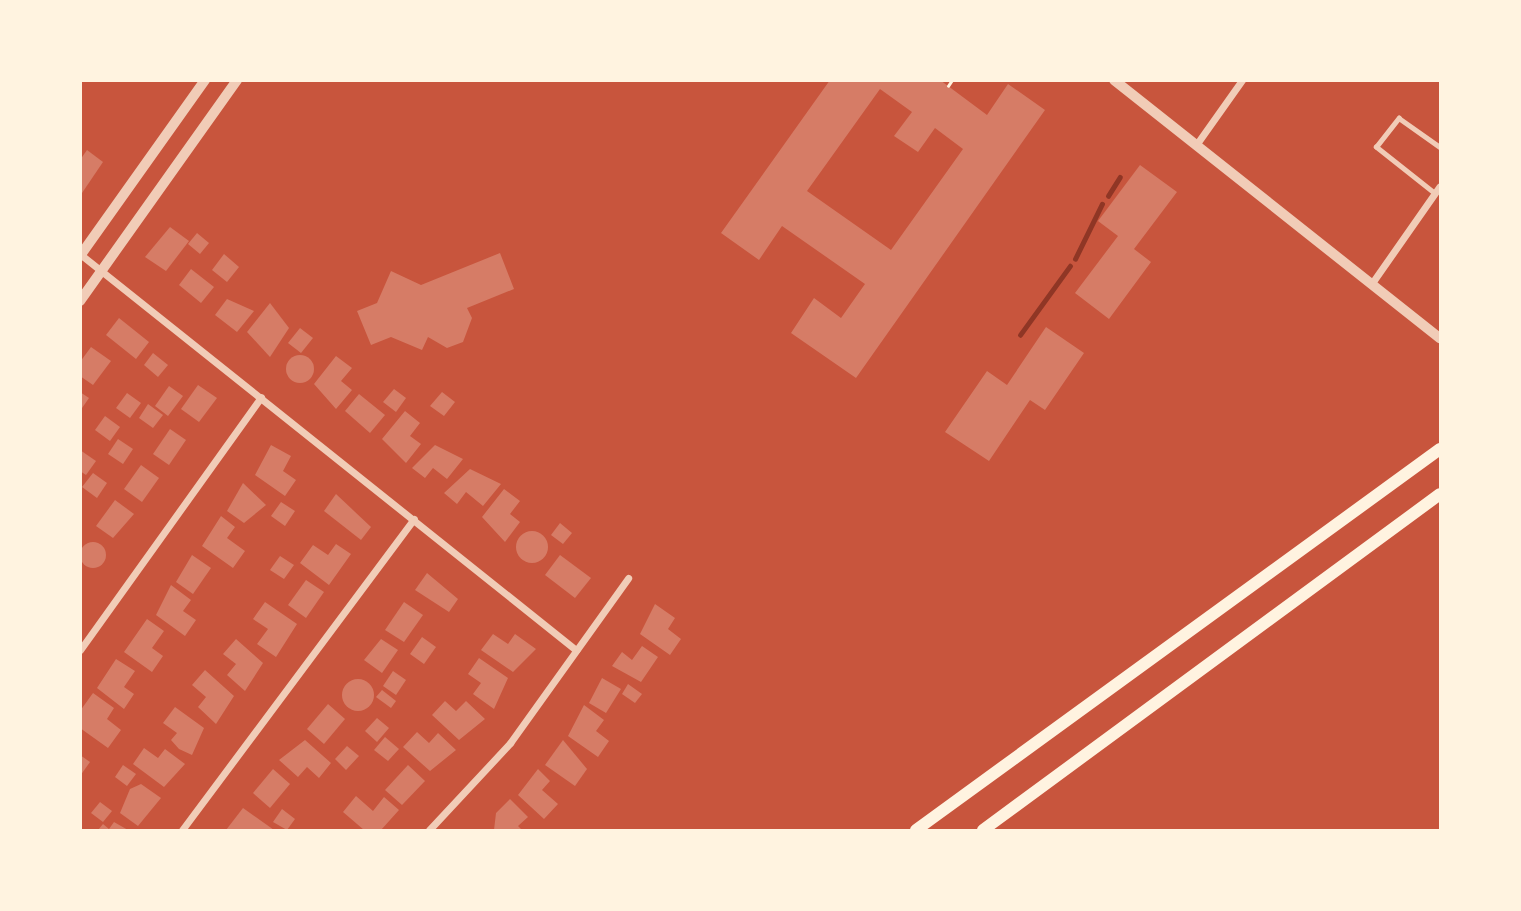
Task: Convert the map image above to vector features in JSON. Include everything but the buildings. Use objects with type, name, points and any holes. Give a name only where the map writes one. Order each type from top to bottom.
[{"type":"main road","points":[[916,831],[1440,449]]},
{"type":"main road","points":[[983,831],[1440,495]]},
{"type":"street","points":[[205,80],[81,255],[576,650]]},
{"type":"street","points":[[80,302],[237,80]]},
{"type":"street","points":[[1114,80],[1440,338]]},
{"type":"street","points":[[1196,145],[1242,80]]},
{"type":"street","points":[[1371,283],[1440,186]]},
{"type":"street","points":[[80,650],[261,397]]},
{"type":"street","points":[[182,831],[414,519]]},
{"type":"street","points":[[429,831],[510,743],[628,578]]},
{"type":"lane","points":[[1435,194],[1376,147],[1399,118],[1440,147]]},
{"type":"path","points":[[948,86],[952,80]]},
{"type":"waterway","points":[[1108,196],[1120,177]]},
{"type":"waterway","points":[[1075,259],[1102,204]]},
{"type":"waterway","points":[[1020,335],[1070,266]]}]
